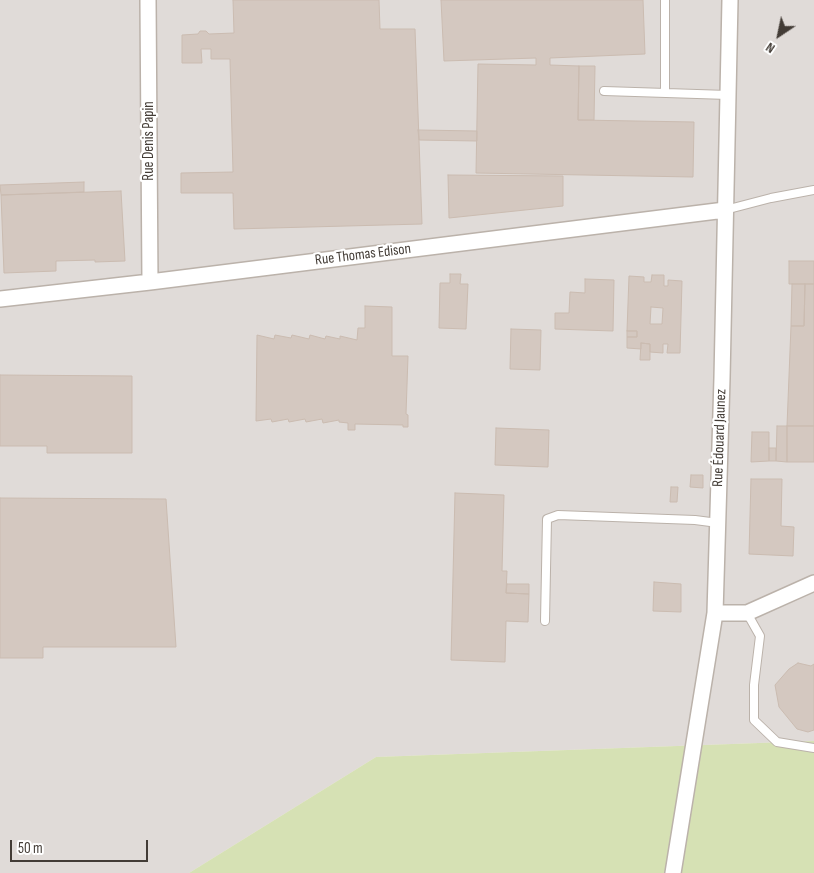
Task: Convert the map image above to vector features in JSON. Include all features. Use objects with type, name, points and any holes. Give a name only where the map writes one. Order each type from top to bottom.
[{"type":"street","name":"Rue Denis Papin","points":[[148,0],[150,282]]},
{"type":"street","name":"Rue Édouard Jaunez","points":[[673,873],[715,612],[730,0]]},
{"type":"street","name":"Rue Thomas Edison","points":[[0,300],[726,210]]},
{"type":"street","points":[[715,612],[747,613],[814,583]]},
{"type":"lane","points":[[664,0],[665,93]]},
{"type":"lane","points":[[604,91],[728,95]]},
{"type":"lane","points":[[726,210],[814,190]]},
{"type":"lane","points":[[545,621],[547,519],[558,515],[694,520],[718,523]]},
{"type":"lane","points":[[747,613],[760,636],[754,685],[754,720],[777,742],[814,748]]},
{"type":"shaded area","points":[[0,0],[814,0],[814,741],[376,757],[189,873],[0,873]]},
{"type":"green space","points":[[814,741],[814,873],[189,873],[376,757]]},
{"type":"building","points":[[233,0],[379,0],[380,29],[415,29],[422,224],[234,229],[233,193],[181,193],[181,173],[233,172],[230,59],[211,59],[211,49],[201,49],[202,63],[182,63],[182,35],[198,34],[200,31],[206,31],[209,34],[234,33]]},
{"type":"building","points":[[441,0],[643,0],[645,54],[550,58],[550,65],[579,66],[578,120],[694,122],[693,177],[476,173],[478,64],[536,65],[536,58],[444,61]]},
{"type":"building","points":[[579,66],[595,66],[594,120],[578,120]]},
{"type":"building","points":[[418,130],[477,131],[477,141],[419,140]]},
{"type":"building","points":[[448,175],[563,176],[563,206],[449,218]]},
{"type":"building","points":[[84,182],[84,192],[1,195],[0,185]]},
{"type":"building","points":[[121,191],[125,261],[56,261],[56,271],[4,273],[1,195]]},
{"type":"building","points":[[789,261],[814,261],[814,284],[789,284]]},
{"type":"building","points":[[450,274],[461,274],[460,284],[468,284],[466,329],[439,328],[440,283],[450,283]]},
{"type":"building","points":[[652,275],[664,275],[664,286],[668,286],[668,280],[682,281],[680,353],[667,353],[668,344],[663,344],[663,353],[650,352],[650,344],[641,343],[641,349],[627,348],[627,337],[637,337],[637,331],[627,331],[629,276],[644,277],[644,282],[651,282]],"holes":[[[651,307],[663,308],[662,324],[650,324]]]},
{"type":"building","points":[[585,279],[614,280],[613,331],[555,329],[555,313],[569,313],[570,292],[585,293]]},
{"type":"building","points":[[792,284],[805,284],[804,326],[791,326]]},
{"type":"building","points":[[805,284],[814,284],[814,426],[787,426],[791,326],[804,326]]},
{"type":"building","points":[[365,306],[392,307],[392,356],[408,356],[406,414],[408,415],[408,427],[403,427],[403,425],[355,424],[355,430],[348,430],[348,423],[339,422],[339,420],[323,423],[322,419],[306,422],[305,419],[289,422],[288,419],[272,422],[271,419],[256,421],[257,335],[274,339],[275,335],[291,338],[292,335],[309,339],[310,335],[325,339],[326,336],[340,339],[340,336],[357,340],[358,328],[365,328]]},
{"type":"building","points":[[511,329],[541,330],[540,370],[510,369]]},
{"type":"building","points":[[627,331],[637,331],[637,337],[627,337]]},
{"type":"building","points":[[641,343],[650,344],[650,360],[640,360]]},
{"type":"building","points":[[0,375],[132,376],[132,453],[47,453],[47,446],[0,446]]},
{"type":"building","points":[[777,426],[787,426],[787,462],[776,461]]},
{"type":"building","points":[[787,426],[814,426],[814,462],[787,462]]},
{"type":"building","points":[[496,428],[549,430],[548,467],[495,465]]},
{"type":"building","points":[[752,432],[769,432],[769,461],[751,462]]},
{"type":"building","points":[[769,448],[776,448],[776,461],[769,461]]},
{"type":"building","points":[[691,475],[703,475],[703,488],[690,487]]},
{"type":"building","points":[[751,479],[782,479],[781,526],[794,527],[793,556],[749,554]]},
{"type":"building","points":[[671,487],[678,487],[677,502],[670,502]]},
{"type":"building","points":[[455,493],[504,495],[502,571],[507,571],[506,593],[529,594],[528,622],[506,621],[505,662],[451,660]]},
{"type":"building","points":[[0,498],[166,499],[176,647],[43,647],[43,658],[0,658]]},
{"type":"building","points":[[654,582],[681,584],[681,612],[653,611]]},
{"type":"building","points":[[507,584],[529,584],[529,594],[506,593]]},
{"type":"building","points":[[798,663],[811,666],[814,664],[814,730],[808,732],[797,729],[779,707],[775,685],[789,669]]}]
